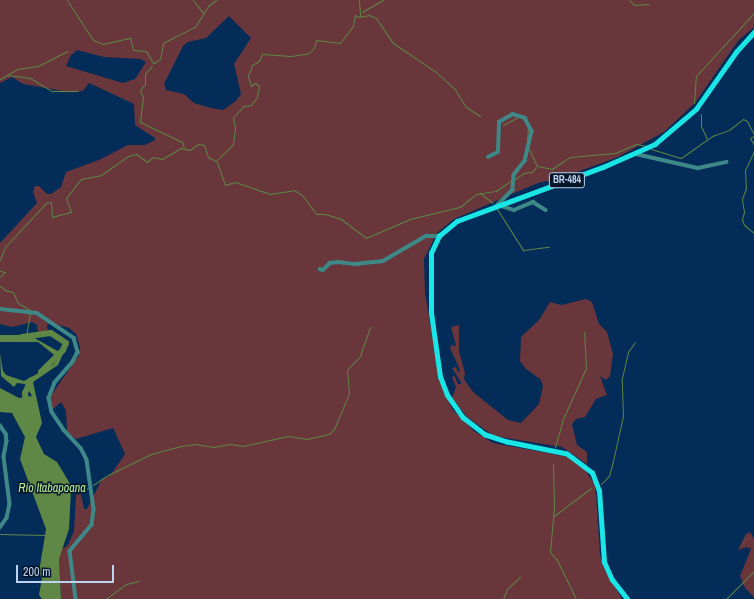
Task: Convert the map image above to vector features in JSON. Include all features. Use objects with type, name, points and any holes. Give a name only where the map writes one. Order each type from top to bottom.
[{"type":"main road","name":"BR-484","points":[[627,599],[612,580],[604,562],[599,491],[592,473],[567,454],[507,442],[485,435],[463,418],[447,395],[440,377],[430,300],[430,253],[439,236],[457,221],[636,154],[660,140],[696,109],[736,52],[754,32]]},
{"type":"street","points":[[488,157],[498,152],[499,122],[513,114],[525,118],[532,131],[525,161],[514,175],[513,190],[498,205],[514,210],[524,204],[533,202],[546,210]]},
{"type":"street","points":[[636,154],[698,168],[726,162]]},
{"type":"street","points":[[320,269],[323,270],[330,263],[338,262],[355,264],[383,261],[426,236],[439,236]]},
{"type":"street","points":[[0,309],[30,312],[66,331],[74,338],[78,352],[73,362],[56,383],[49,398],[52,412],[88,460],[94,510],[92,525],[70,551],[76,599]]},
{"type":"street","points":[[0,425],[6,434],[7,442],[4,457],[10,504],[7,518],[0,528]]},
{"type":"shaded area","points":[[0,0],[754,0],[754,27],[738,41],[695,103],[664,132],[618,157],[558,179],[538,183],[454,219],[437,233],[424,259],[425,293],[440,381],[452,409],[474,431],[493,443],[569,457],[583,467],[594,483],[596,492],[600,555],[606,572],[622,599],[61,599],[59,559],[61,550],[68,545],[74,531],[76,495],[81,494],[84,509],[87,509],[102,479],[110,476],[125,454],[113,428],[76,439],[67,432],[66,411],[61,402],[52,410],[50,397],[79,355],[80,347],[76,334],[69,328],[55,324],[47,324],[48,334],[38,333],[37,325],[32,322],[12,327],[0,324],[0,243],[37,203],[33,192],[35,186],[39,186],[47,194],[51,194],[61,187],[66,172],[99,160],[128,145],[145,145],[155,140],[155,138],[135,125],[134,104],[89,83],[83,91],[68,92],[23,84],[12,77],[0,83]],"holes":[[[229,16],[251,38],[234,64],[241,94],[236,101],[223,110],[194,103],[184,94],[166,90],[164,84],[183,46],[188,42],[206,38]],[[77,50],[104,57],[140,59],[146,62],[135,79],[123,83],[66,66],[71,55]]]},
{"type":"shaded area","points":[[586,299],[592,302],[599,324],[607,332],[613,354],[610,376],[606,380],[600,376],[607,395],[596,399],[585,417],[576,419],[572,424],[577,445],[587,452],[587,464],[562,447],[494,436],[467,417],[452,398],[456,387],[452,378],[454,375],[458,384],[461,384],[461,382],[452,368],[456,367],[458,372],[460,370],[450,348],[451,345],[456,346],[451,327],[459,325],[459,351],[465,373],[464,379],[473,392],[508,420],[521,423],[539,404],[543,386],[541,380],[525,368],[520,361],[521,337],[539,320],[550,302],[561,305]]},
{"type":"shaded area","points":[[750,532],[754,539],[754,597],[745,588],[740,576],[751,549],[747,547],[738,550],[746,534]]},
{"type":"water","name":"Rio Itabapoana","points":[[0,335],[29,335],[63,354],[58,365],[33,382],[42,423],[36,437],[44,454],[57,462],[69,482],[71,490],[69,529],[59,559],[61,599],[42,599],[39,595],[42,578],[39,572],[46,529],[20,459],[25,437],[12,413],[0,412],[0,388],[19,398],[32,396],[25,384],[17,383],[14,387],[1,376],[0,353],[3,371],[6,375],[24,381],[53,365],[58,358],[38,342],[0,342]]},
{"type":"waterway","points":[[67,0],[93,40],[103,44],[130,38],[133,50],[146,51],[153,63]]},
{"type":"waterway","points":[[193,0],[203,13]]},
{"type":"waterway","points":[[154,63],[160,59],[163,43],[195,27],[208,6],[216,0]]},
{"type":"waterway","points":[[359,0],[360,16]]},
{"type":"waterway","points":[[362,12],[383,0]]},
{"type":"waterway","points":[[629,0],[634,5],[649,4]]},
{"type":"waterway","points":[[694,103],[696,76],[754,13]]},
{"type":"waterway","points":[[216,161],[233,144],[235,128],[233,117],[244,106],[251,105],[257,97],[259,86],[255,83],[251,86],[248,76],[252,65],[259,61],[262,54],[291,56],[309,53],[314,48],[316,40],[340,43],[353,26],[355,15],[359,17],[369,15],[376,18],[393,43],[436,72],[454,88],[466,107],[480,116]]},
{"type":"waterway","points":[[0,79],[17,69],[38,66],[67,51]]},
{"type":"waterway","points":[[152,66],[145,74],[145,84],[140,90],[143,97],[140,122],[182,142],[184,148]]},
{"type":"waterway","points":[[7,75],[30,78],[52,91],[78,91]]},
{"type":"waterway","points":[[701,114],[701,126],[707,139]]},
{"type":"waterway","points":[[503,125],[518,117]]},
{"type":"waterway","points":[[651,149],[681,158],[712,136],[729,130],[743,119],[747,121],[754,135]]},
{"type":"waterway","points":[[527,144],[528,127]]},
{"type":"waterway","points":[[754,136],[750,138],[754,145]]},
{"type":"waterway","points":[[0,260],[5,247],[46,203],[51,202],[52,217],[71,212],[66,198],[81,179],[101,175],[128,156],[136,154],[147,162],[153,157],[162,159],[181,148],[190,150],[198,144],[204,145],[208,157],[217,162],[225,185],[235,182],[270,194],[294,190],[303,196],[316,214],[325,214],[341,219],[366,238],[410,219],[460,207],[476,194],[496,191],[512,180]]},
{"type":"waterway","points":[[529,149],[537,166],[552,169],[570,157],[615,153],[636,144],[647,146]]},
{"type":"waterway","points":[[754,151],[745,170],[746,188],[742,199],[744,212],[742,219],[744,225],[754,233]]},
{"type":"waterway","points":[[515,179],[524,173],[532,172],[536,167]]},
{"type":"waterway","points":[[480,193],[493,203]]},
{"type":"waterway","points":[[497,209],[523,250],[549,247]]},
{"type":"waterway","points":[[0,271],[5,272],[0,277]]},
{"type":"waterway","points":[[0,286],[5,290],[13,292],[18,303],[30,310]]},
{"type":"waterway","points":[[26,336],[30,313]]},
{"type":"waterway","points":[[93,485],[108,475],[151,454],[181,446],[195,444],[213,447],[230,444],[243,446],[288,436],[307,439],[329,434],[334,429],[349,393],[347,370],[360,356],[370,327]]},
{"type":"waterway","points":[[555,447],[563,419],[586,368],[584,332]]},
{"type":"waterway","name":"Rio Itabapoana","points":[[22,337],[51,333],[66,343],[63,350],[41,372]]},
{"type":"waterway","points":[[601,484],[609,476],[613,461],[623,416],[622,378],[628,352],[635,342]]},
{"type":"waterway","name":"Rio Itabapoana","points":[[26,407],[25,393],[31,380]]},
{"type":"waterway","points":[[553,464],[554,507],[550,552],[557,560],[576,599]]},
{"type":"waterway","points":[[71,488],[83,491],[88,488]]},
{"type":"waterway","points":[[554,516],[591,488]]},
{"type":"waterway","points":[[0,534],[45,535]]},
{"type":"waterway","points":[[726,599],[754,571]]},
{"type":"waterway","points":[[503,599],[507,589],[520,577]]},
{"type":"waterway","points":[[106,599],[126,584],[139,581]]}]
